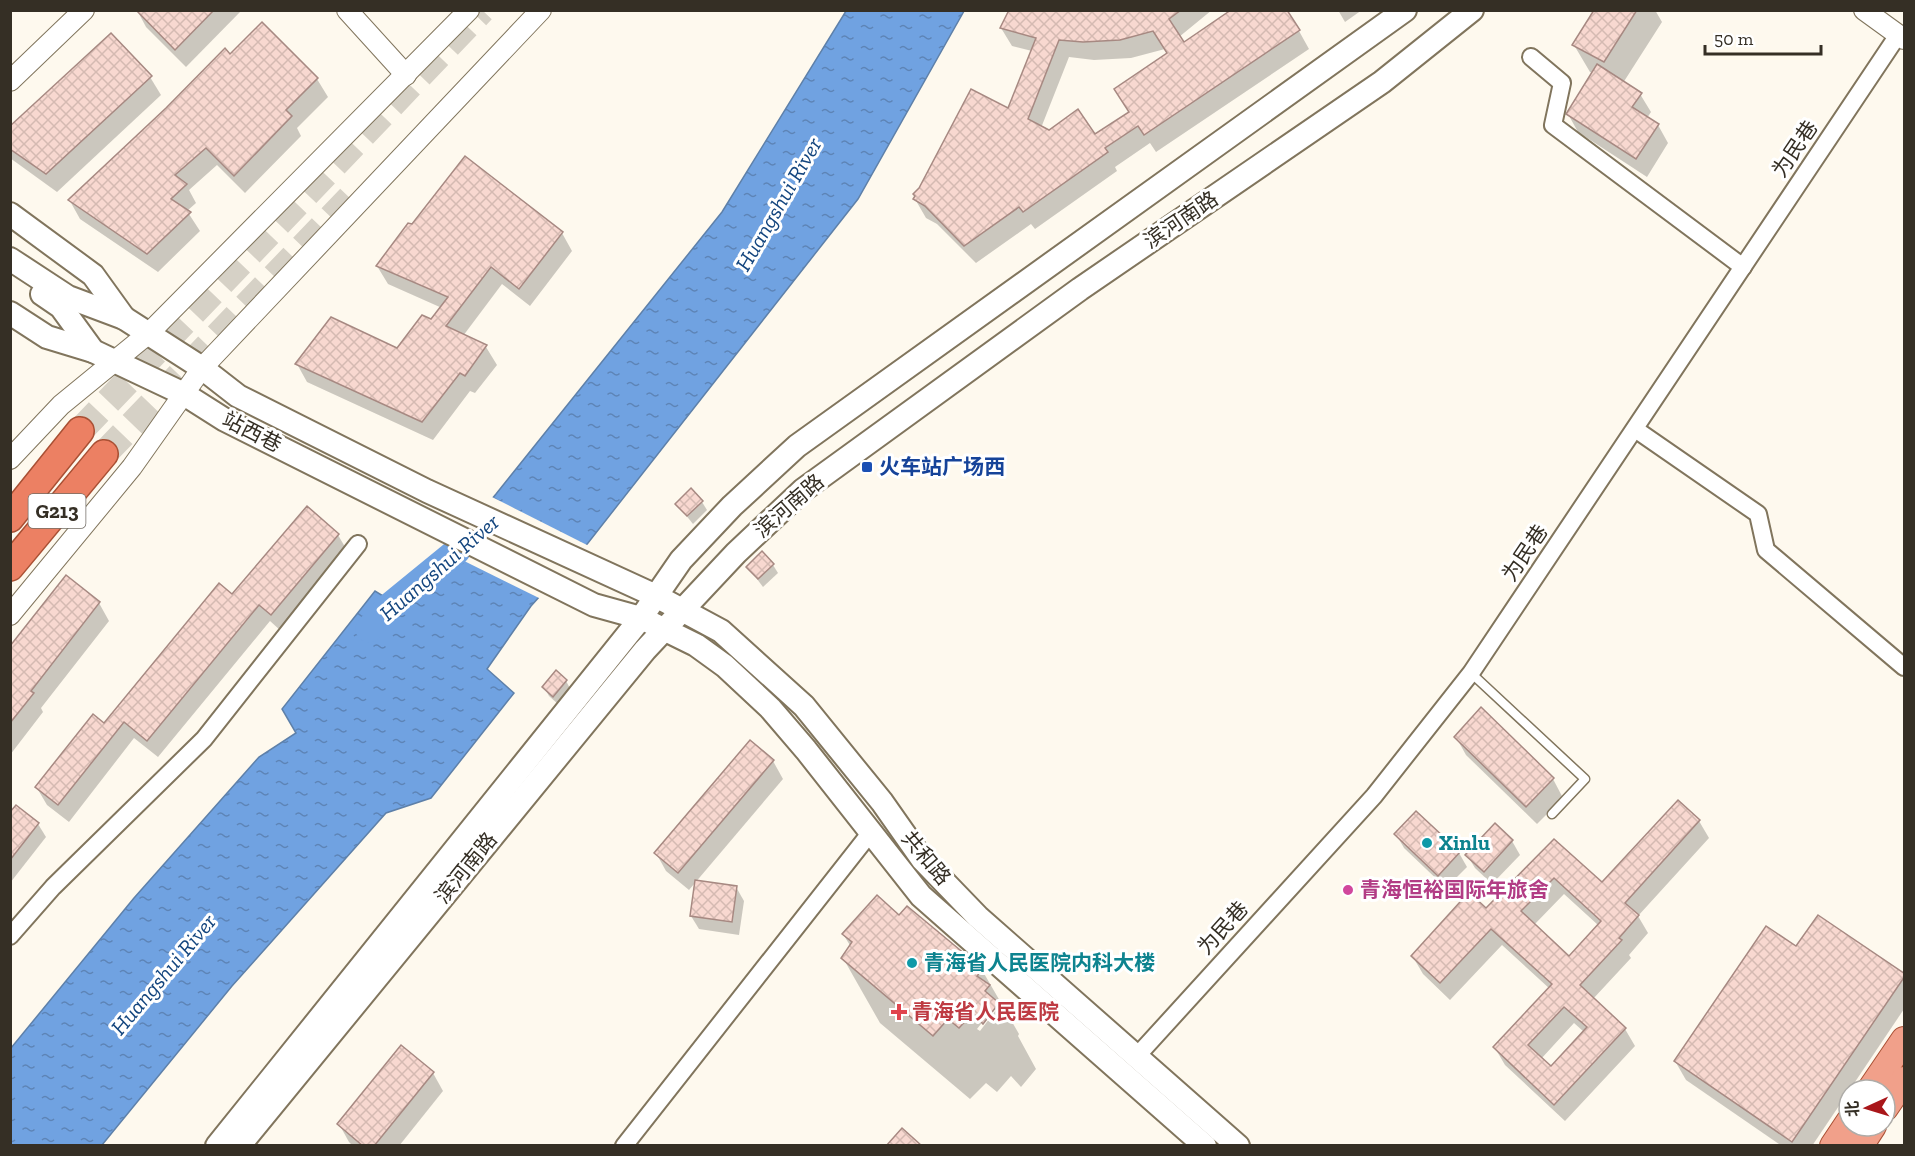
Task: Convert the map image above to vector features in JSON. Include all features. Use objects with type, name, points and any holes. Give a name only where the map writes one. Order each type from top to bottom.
[{"type":"highway","name":"G213","points":[[10,518],[80,431]]},
{"type":"highway","name":"G213","points":[[10,567],[104,454]]},
{"type":"main road","name":"滨河南路","points":[[218,1146],[641,618],[681,560],[732,506],[797,446],[1406,10]]},
{"type":"main road","name":"滨河南路","points":[[239,1146],[681,609],[803,490],[1080,289],[1382,82],[1472,10]]},
{"type":"main road","name":"站西巷","points":[[10,214],[93,275],[124,318]]},
{"type":"main road","name":"站西巷","points":[[10,259],[64,302],[93,351]]},
{"type":"main road","name":"站西巷","points":[[10,274],[64,302],[124,318],[202,368],[238,396],[427,490],[615,578]]},
{"type":"main road","name":"站西巷","points":[[10,313],[47,337],[93,351],[184,394],[225,420],[594,605]]},
{"type":"main road","name":"共和路","points":[[615,578],[656,596],[721,631],[804,706],[882,802],[922,859],[978,917],[1238,1146]]},
{"type":"main road","name":"共和路","points":[[594,605],[641,618],[696,645],[718,660],[770,708],[921,896],[1205,1146]]},
{"type":"main road","points":[[1878,1078],[1905,1040]]},
{"type":"street","points":[[10,81],[84,10]]},
{"type":"street","points":[[347,10],[406,75]]},
{"type":"street","points":[[10,459],[62,405],[149,333],[469,10]]},
{"type":"street","points":[[10,615],[132,467],[202,368],[541,10]]},
{"type":"street","points":[[1864,10],[1901,37]]},
{"type":"street","name":"为民巷","points":[[1137,1056],[1374,796],[1472,673],[1743,267],[1901,37]]},
{"type":"street","points":[[1531,57],[1562,83],[1553,124],[1743,267]]},
{"type":"street","points":[[1635,429],[1758,514],[1766,550],[1905,667]]},
{"type":"street","points":[[10,936],[53,887],[204,739],[358,544]]},
{"type":"street","points":[[624,1146],[871,832]]},
{"type":"lane","points":[[1472,673],[1585,779],[1552,814]]},
{"type":"water","points":[[846,11],[964,11],[858,199],[588,543],[531,606],[487,669],[514,693],[431,798],[386,813],[232,986],[102,1145],[11,1146],[11,1048],[134,898],[259,757],[296,733],[282,709],[375,591],[401,607],[496,494],[722,212]]},
{"type":"pier","points":[[490,496],[589,546],[541,599],[444,551]]},
{"type":"building","points":[[136,10],[214,10],[175,50]]},
{"type":"building","points":[[1009,10],[1181,10],[1169,19],[1184,42],[1231,10],[1287,10],[1300,30],[1144,135],[1138,126],[1105,148],[1108,152],[1023,212],[1019,207],[964,246],[925,206],[913,199],[915,196],[913,194],[919,188],[971,89],[1008,108],[1036,38],[1000,28]],"holes":[[[1153,31],[1167,53],[1114,89],[1129,112],[1095,134],[1078,109],[1049,130],[1028,119],[1059,40],[1083,42],[1120,40]]]},
{"type":"building","points":[[1594,10],[1637,10],[1604,62],[1572,45]]},
{"type":"building","points":[[262,22],[318,78],[286,110],[292,116],[234,176],[206,148],[175,175],[187,184],[171,199],[191,212],[147,254],[68,200],[166,108],[225,48],[230,54]]},
{"type":"building","points":[[111,33],[152,76],[46,174],[10,149],[10,126]]},
{"type":"building","points":[[1597,64],[1642,93],[1632,107],[1659,124],[1636,159],[1566,114]]},
{"type":"building","points":[[465,156],[563,232],[519,289],[491,267],[446,326],[487,345],[465,376],[460,373],[422,422],[295,364],[331,317],[397,348],[422,315],[431,319],[448,297],[376,266],[408,223],[412,224]]},
{"type":"building","points":[[691,488],[703,501],[687,516],[675,504]]},
{"type":"building","points":[[307,506],[339,534],[271,615],[259,605],[147,741],[124,722],[58,805],[35,787],[93,714],[104,723],[219,583],[232,594]]},
{"type":"building","points":[[762,551],[774,564],[758,579],[746,567]]},
{"type":"building","points":[[66,575],[100,602],[31,691],[34,693],[10,723],[10,646]]},
{"type":"building","points":[[556,670],[567,680],[553,697],[542,687]]},
{"type":"building","points":[[1481,707],[1554,778],[1526,807],[1454,737]]},
{"type":"building","points":[[750,740],[774,760],[678,873],[654,853]]},
{"type":"building","points":[[1678,800],[1700,820],[1625,903],[1639,915],[1619,938],[1622,940],[1580,985],[1626,1028],[1554,1105],[1493,1047],[1552,984],[1491,929],[1440,983],[1411,956],[1469,892],[1486,908],[1554,839],[1602,882]],"holes":[[[1554,878],[1601,921],[1569,956],[1521,911]],[[1564,1007],[1587,1027],[1551,1066],[1528,1045]]]},
{"type":"building","points":[[16,805],[39,823],[10,860],[10,812]]},
{"type":"building","name":"Xinlu","points":[[1416,811],[1460,852],[1438,876],[1394,834]]},
{"type":"building","points":[[1495,823],[1513,840],[1484,872],[1465,855]]},
{"type":"building","points":[[695,880],[737,886],[732,922],[690,916]]},
{"type":"building","name":"青海省人民医院内科大楼","points":[[877,895],[899,915],[907,906],[983,969],[977,976],[990,985],[985,991],[999,1003],[983,1024],[973,1013],[959,1028],[948,1019],[933,1036],[841,958],[852,942],[842,934]]},
{"type":"building","points":[[1818,915],[1905,976],[1792,1142],[1674,1061],[1766,926],[1796,946]]},
{"type":"building","points":[[401,1045],[434,1072],[374,1146],[363,1146],[337,1124]]},
{"type":"building","points":[[902,1128],[922,1146],[886,1146]]},
{"type":"waterway","name":"Huangshui River","points":[[369,629],[386,609],[457,551]]},
{"type":"tunnel","points":[[80,431],[482,10]]},
{"type":"tunnel","points":[[104,454],[350,198]]},
{"type":"place","name":"火车站广场西","points":[[867,467]]},
{"type":"place","name":"Xinlu","points":[[1427,843]]},
{"type":"place","name":"青海恒裕国际年旅舍","points":[[1348,890]]},
{"type":"place","name":"青海省人民医院内科大楼","points":[[912,963]]},
{"type":"place","name":"青海省人民医院","points":[[899,1012]]}]
